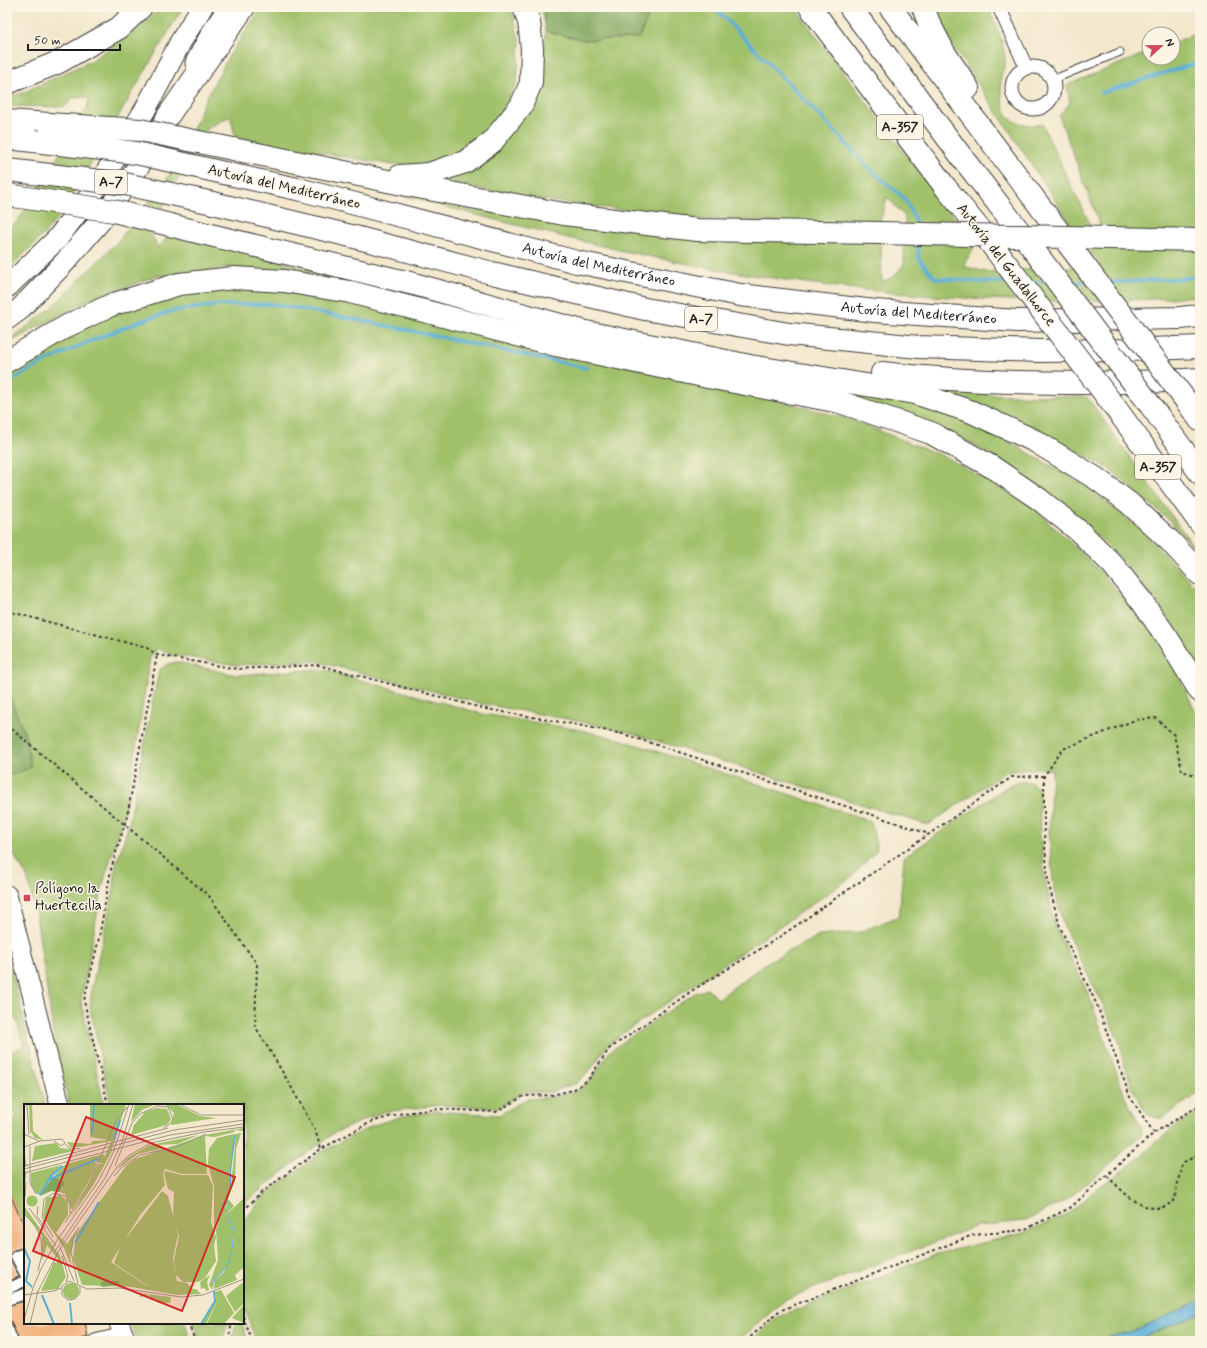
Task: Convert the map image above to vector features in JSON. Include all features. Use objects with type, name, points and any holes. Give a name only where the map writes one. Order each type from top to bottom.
[{"type":"highway","points":[[7,83],[58,62],[119,28],[141,7]]},
{"type":"highway","points":[[168,116],[244,7]]},
{"type":"highway","points":[[524,7],[529,22],[532,48],[531,83]]},
{"type":"highway","points":[[268,156],[401,176],[429,174],[465,162],[492,142],[521,106],[531,83],[539,56],[540,21],[537,7]]},
{"type":"highway","name":"Autovía del Guadalhorce","points":[[810,7],[946,188],[992,245],[1117,410],[1200,523]]},
{"type":"highway","name":"Autovía del Guadalhorce","points":[[850,7],[1200,472]]},
{"type":"highway","points":[[890,7],[1200,420]]},
{"type":"highway","points":[[923,7],[929,23],[944,52],[997,132],[1023,184]]},
{"type":"highway","points":[[7,121],[140,130],[407,185],[564,214],[697,230],[1200,240]]},
{"type":"highway","name":"Autovía del Mediterráneo","points":[[7,138],[136,153],[302,190],[577,262],[740,296],[875,311],[1017,321],[1180,318],[1200,316]]},
{"type":"highway","name":"Autovía del Mediterráneo","points":[[7,170],[125,184],[213,202],[492,273],[645,309],[789,334],[919,347],[1039,351],[1200,347]]},
{"type":"highway","points":[[7,195],[114,212],[414,284],[586,332],[750,366],[915,393],[972,412],[1035,441],[1097,479],[1129,503],[1171,542],[1200,574]]},
{"type":"highway","points":[[7,361],[67,326],[111,305],[179,284],[234,278],[277,280],[350,292],[556,345],[708,377],[840,402],[931,433],[992,467],[1045,504],[1080,532],[1113,565],[1160,627],[1200,690]]},
{"type":"highway","points":[[692,353],[740,356],[794,364],[910,376],[1014,383],[1166,382],[1200,379]]},
{"type":"main road","points":[[7,287],[57,239],[99,184],[145,110],[181,41],[202,7]]},
{"type":"main road","points":[[7,319],[18,311],[65,262],[102,219],[146,157],[212,33],[229,7]]},
{"type":"main road","points":[[7,895],[60,1104]]},
{"type":"street","points":[[1000,7],[1026,68]]},
{"type":"street","points":[[1032,66],[1038,67],[1049,74],[1052,80],[1054,87],[1050,100],[1038,108],[1030,109],[1024,107],[1018,103],[1014,97],[1012,83],[1019,71],[1026,68],[1032,66]]},
{"type":"street","points":[[24,1253],[16,1256],[24,1272]]},
{"type":"street","points":[[7,1289],[24,1281]]},
{"type":"street","points":[[7,1294],[24,1286]]},
{"type":"street","points":[[7,1300],[24,1294]]},
{"type":"street","points":[[7,1331],[11,1341]]},
{"type":"street","points":[[95,1341],[123,1333]]},
{"type":"lane","points":[[1052,80],[1120,52]]},
{"type":"path","points":[[7,611],[147,648],[157,655],[237,669],[318,665],[486,709],[622,734],[929,834]]},
{"type":"path","points":[[108,1104],[84,1001],[99,938],[111,869],[127,817],[157,655]]},
{"type":"path","points":[[1154,1133],[1130,1097],[1097,1005],[1060,927],[1048,882],[1044,834],[1044,776],[1063,749],[1135,720],[1156,718],[1174,735],[1182,771],[1198,776],[1200,780]]},
{"type":"path","points":[[7,725],[209,896],[257,964],[255,1026],[315,1130],[322,1149]]},
{"type":"path","points":[[244,1210],[263,1191],[322,1149],[371,1122],[403,1113],[439,1109],[496,1112],[524,1096],[552,1095],[573,1090],[588,1080],[609,1049],[693,990],[775,940],[1012,777],[1044,776]]},
{"type":"path","points":[[746,1341],[779,1311],[973,1235],[1023,1230],[1070,1208],[1114,1167],[1154,1133],[1200,1104]]},
{"type":"path","points":[[1114,1167],[1108,1177],[1131,1198],[1149,1208],[1164,1207],[1174,1201],[1182,1163],[1200,1154]]},
{"type":"path","points":[[244,1319],[252,1341]]},
{"type":"path","points":[[188,1324],[194,1341]]},
{"type":"path","points":[[228,1341],[232,1324]]},
{"type":"green space","points":[[161,7],[183,7],[60,215],[45,233],[7,271],[7,229],[14,225],[25,211],[87,108],[89,97],[73,98],[65,107],[7,106],[7,96],[20,94],[91,61],[142,25]]},
{"type":"green space","points":[[264,7],[511,7],[520,42],[517,82],[497,120],[462,152],[428,164],[393,165],[236,138],[230,116],[208,128],[149,230],[158,248],[170,234],[200,239],[368,287],[299,272],[227,268],[156,276],[78,305],[7,344],[7,342],[50,309],[119,240],[167,179],[194,127],[204,102],[229,56],[256,15]]},
{"type":"green space","points":[[542,7],[652,7],[639,38],[584,40],[546,31]]},
{"type":"green space","points":[[652,7],[794,7],[975,245],[963,266],[985,272],[1101,266],[1085,245],[951,43],[939,18],[936,7],[988,7],[1003,46],[1005,64],[1001,77],[1001,86],[1003,103],[1006,112],[1011,119],[1019,123],[1029,125],[1042,124],[1100,244],[1107,244],[1059,116],[1070,103],[1067,85],[1141,55],[1141,66],[1181,66],[1181,40],[1200,32],[1200,296],[1127,300],[1054,301],[981,299],[835,287],[762,277],[619,250],[385,191],[881,241],[882,282],[895,276],[904,264],[905,217],[887,197],[879,225],[846,225],[696,219],[503,194],[442,180],[532,103],[543,74],[546,31],[584,40],[639,38]]},
{"type":"green space","points":[[270,287],[380,310],[792,404],[849,419],[948,458],[1034,508],[1098,569],[1164,645],[1200,721],[1200,1092],[1161,1119],[1148,1115],[1135,1094],[1125,1066],[1120,1044],[1102,1003],[1063,925],[1053,882],[1049,832],[1052,770],[1038,768],[1005,772],[928,825],[625,731],[484,704],[315,661],[237,665],[168,654],[158,648],[150,658],[133,766],[123,817],[102,888],[81,1001],[104,1104],[69,1104],[55,1045],[36,915],[27,876],[17,861],[7,837],[7,777],[31,767],[25,735],[7,690],[7,370],[71,333],[133,305],[186,290]]},
{"type":"green space","points":[[799,384],[886,395],[958,417],[1013,444],[1084,485],[1139,528],[1200,593],[1200,675],[1173,625],[1133,572],[1081,520],[1040,487],[973,444],[913,417]]},
{"type":"green space","points":[[943,393],[1087,397],[1196,550],[1168,519],[1108,468],[1039,430]]},
{"type":"green space","points":[[177,662],[236,675],[321,669],[483,714],[581,730],[622,740],[871,821],[877,850],[850,878],[619,1036],[605,1048],[592,1068],[577,1083],[551,1092],[524,1092],[498,1108],[441,1105],[383,1112],[334,1133],[244,1203],[244,1104],[111,1104],[90,1008],[92,986],[114,889],[115,869],[129,823],[159,670],[168,664]]},
{"type":"green space","points":[[7,690],[25,735],[31,767],[7,777]]},
{"type":"green space","points":[[1027,781],[1039,789],[1040,833],[1045,881],[1056,929],[1088,993],[1126,1099],[1142,1128],[1141,1135],[1111,1163],[1068,1199],[1025,1221],[977,1226],[786,1299],[738,1341],[256,1341],[244,1307],[244,1221],[266,1194],[323,1151],[374,1125],[403,1116],[435,1111],[499,1115],[526,1099],[553,1097],[575,1092],[590,1081],[610,1051],[695,993],[708,989],[718,999],[769,961],[819,936],[860,932],[899,916],[904,857],[1011,784]]},
{"type":"green space","points":[[11,968],[45,1104],[24,1104],[24,1226],[7,1187],[7,1132],[10,1130],[7,1122],[17,1117],[7,1096],[7,1054],[24,1046],[16,1018],[7,1019],[7,969]]},
{"type":"green space","points":[[1200,1110],[1200,1301],[1136,1330],[1106,1338],[1023,1341],[751,1341],[778,1317],[937,1254],[1023,1233],[1070,1213],[1096,1189],[1132,1164],[1176,1125]]},
{"type":"green space","points":[[1200,1313],[1200,1341],[1134,1341]]},
{"type":"green space","points":[[130,1324],[185,1324],[191,1341],[137,1341]]},
{"type":"green space","points":[[193,1324],[228,1324],[222,1341],[199,1341]]},
{"type":"green space","points":[[236,1324],[242,1324],[248,1341],[232,1341]]},
{"type":"water","points":[[1200,1301],[1200,1313],[1134,1341],[1023,1341],[1106,1338],[1136,1330]]},
{"type":"building","points":[[7,1187],[24,1226],[24,1247],[14,1250],[10,1255],[10,1259],[19,1277],[7,1282]]},
{"type":"building","points":[[24,1301],[24,1324],[85,1324],[88,1337],[75,1341],[19,1341],[7,1312],[7,1306]]},
{"type":"waterway","points":[[714,7],[871,170],[905,199],[916,222],[916,226]]},
{"type":"waterway","points":[[1101,93],[1200,62]]},
{"type":"waterway","points":[[917,241],[919,259],[935,278],[982,282],[1009,282]]},
{"type":"waterway","points":[[1107,282],[1200,277]]},
{"type":"waterway","points":[[1029,282],[1047,282]]},
{"type":"waterway","points":[[1067,282],[1087,282]]},
{"type":"waterway","points":[[7,383],[47,361],[88,342],[141,321],[173,311],[219,305],[272,304],[364,321],[587,368]]},
{"type":"place","name":"Polígono la Huertecilla","points":[[27,898]]}]
